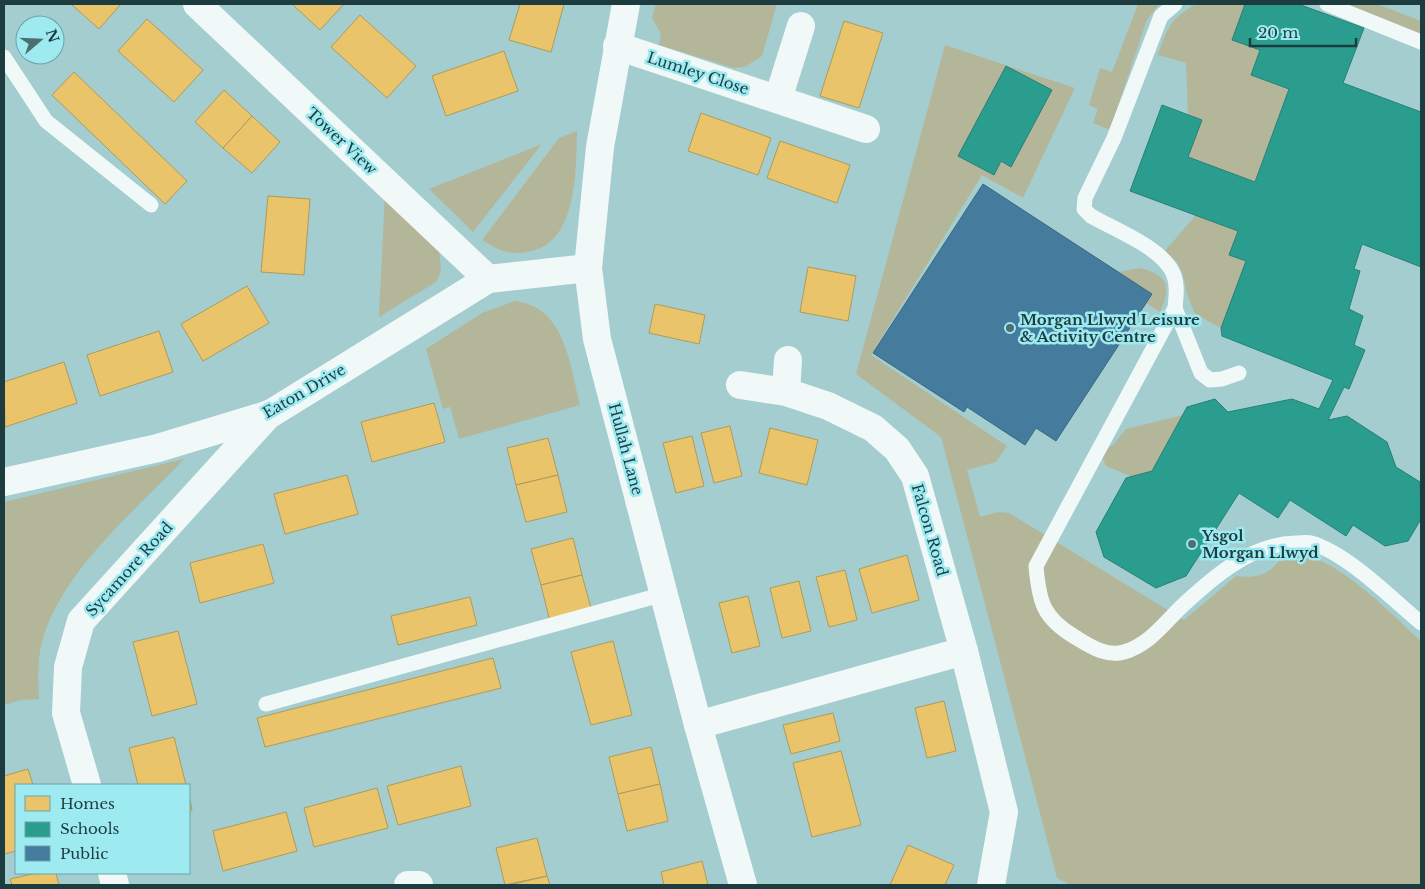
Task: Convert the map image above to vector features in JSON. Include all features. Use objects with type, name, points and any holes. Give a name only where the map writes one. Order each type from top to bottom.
[{"type":"street","name":"Tower View","points":[[197,4],[488,278]]},
{"type":"street","name":"Hullah Lane","points":[[626,4],[600,147],[588,268],[597,339],[698,725],[743,885]]},
{"type":"street","points":[[778,100],[801,26]]},
{"type":"street","name":"Lumley Close","points":[[617,46],[866,129]]},
{"type":"street","name":"Eaton Drive","points":[[4,482],[158,448],[270,414],[488,278],[588,268]]},
{"type":"street","points":[[786,392],[788,360]]},
{"type":"street","name":"Falcon Road","points":[[740,385],[786,392],[828,406],[873,428],[897,449],[915,476],[964,651],[1004,812],[991,885]]},
{"type":"street","name":"Sycamore Road","points":[[87,784],[66,713],[68,667],[81,621],[270,414]]},
{"type":"street","points":[[698,725],[964,651]]},
{"type":"street","points":[[408,885],[419,885]]},
{"type":"lane","points":[[1174,4],[1161,16],[1114,138],[1085,198],[1084,210],[1091,216],[1154,251],[1165,261],[1174,274],[1177,292],[1175,308],[1036,566],[1039,597],[1056,626],[1098,651],[1123,652],[1146,641],[1187,602],[1237,562],[1258,551],[1281,544],[1310,543],[1343,559],[1421,623]]},
{"type":"lane","points":[[1327,4],[1421,42]]},
{"type":"lane","points":[[4,57],[46,121],[151,205]]},
{"type":"lane","points":[[1175,308],[1201,374],[1210,380],[1222,379],[1239,372]]},
{"type":"lane","points":[[266,704],[664,594]]},
{"type":"green space","points":[[656,4],[777,4],[762,56],[745,67],[734,68],[659,45],[661,34],[652,18]]},
{"type":"green space","points":[[1138,4],[1159,4],[1146,22],[1110,130],[1093,123],[1098,109],[1089,105],[1100,68],[1112,72]]},
{"type":"green space","points":[[1196,4],[1245,4],[1232,40],[1260,50],[1251,75],[1289,89],[1255,182],[1188,157],[1202,120],[1188,115],[1186,63],[1158,55],[1171,25],[1180,14]]},
{"type":"green space","points":[[1343,4],[1377,4],[1421,21],[1421,34]]},
{"type":"green space","points":[[945,45],[1075,88],[1023,198],[982,175],[871,355],[1007,446],[996,462],[967,470],[980,517],[999,512],[1009,513],[1184,620],[1236,576],[1251,577],[1264,574],[1279,561],[1283,554],[1300,554],[1319,560],[1338,570],[1375,599],[1421,641],[1421,885],[1071,885],[1057,878],[941,437],[856,374]]},
{"type":"green space","points":[[577,131],[576,164],[571,201],[566,218],[558,233],[547,244],[532,251],[517,253],[506,252],[482,240],[559,138]]},
{"type":"green space","points":[[542,144],[473,232],[429,189]]},
{"type":"green space","points":[[385,190],[439,247],[441,272],[436,282],[379,317]]},
{"type":"green space","points":[[1196,215],[1238,231],[1229,255],[1246,261],[1221,328],[1195,314],[1177,262],[1165,251]]},
{"type":"green space","points":[[1140,268],[1157,274],[1165,283],[1166,295],[1160,312],[1146,303],[1152,294],[1118,272]]},
{"type":"green space","points":[[515,301],[532,306],[545,314],[555,326],[568,356],[580,405],[459,439],[450,407],[443,409],[426,349],[482,313]]},
{"type":"green space","points":[[1183,415],[1152,471],[1132,477],[1106,466],[1102,457],[1106,449],[1113,445],[1126,429]]},
{"type":"green space","points":[[184,459],[103,542],[67,588],[53,613],[43,638],[38,668],[39,699],[21,700],[4,705],[4,502]]},
{"type":"building: Homes","points":[[71,4],[121,4],[99,29]]},
{"type":"building: Homes","points":[[292,4],[344,4],[320,30]]},
{"type":"building: Homes","points":[[520,4],[564,4],[551,52],[509,40]]},
{"type":"building: Homes","points":[[360,15],[416,66],[387,98],[331,47]]},
{"type":"building: Homes","points":[[147,19],[203,70],[174,102],[118,51]]},
{"type":"building: Homes","points":[[844,21],[883,33],[859,108],[820,96]]},
{"type":"building: Homes","points":[[504,51],[518,91],[446,116],[432,76]]},
{"type":"building: Homes","points":[[74,72],[187,181],[165,204],[52,95]]},
{"type":"building: Homes","points":[[224,90],[252,116],[223,148],[195,122]]},
{"type":"building: Homes","points":[[701,113],[771,138],[758,175],[688,151]]},
{"type":"building: Homes","points":[[252,116],[280,142],[252,173],[223,148]]},
{"type":"building: Homes","points":[[780,141],[850,165],[837,203],[767,178]]},
{"type":"building: Homes","points":[[268,196],[310,199],[304,275],[261,272]]},
{"type":"building: Homes","points":[[808,267],[856,276],[848,321],[800,312]]},
{"type":"building: Homes","points":[[247,286],[269,323],[203,361],[181,324]]},
{"type":"building: Homes","points":[[655,304],[705,315],[699,344],[649,333]]},
{"type":"building: Homes","points":[[159,331],[173,372],[100,396],[87,355]]},
{"type":"building: Homes","points":[[64,362],[77,403],[5,427],[4,382]]},
{"type":"building: Homes","points":[[434,403],[445,442],[372,462],[361,422]]},
{"type":"building: Homes","points":[[730,426],[742,476],[714,483],[701,433]]},
{"type":"building: Homes","points":[[770,428],[818,440],[807,485],[759,473]]},
{"type":"building: Homes","points":[[692,436],[704,486],[676,493],[663,443]]},
{"type":"building: Homes","points":[[548,438],[558,475],[516,485],[507,448]]},
{"type":"building: Homes","points":[[347,475],[358,514],[285,534],[274,494]]},
{"type":"building: Homes","points":[[558,475],[567,512],[526,522],[516,485]]},
{"type":"building: Homes","points":[[573,538],[582,575],[541,585],[531,549]]},
{"type":"building: Homes","points":[[263,544],[274,583],[200,603],[190,563]]},
{"type":"building: Homes","points":[[907,555],[919,600],[872,613],[859,569]]},
{"type":"building: Homes","points":[[845,570],[857,620],[829,627],[816,577]]},
{"type":"building: Homes","points":[[582,575],[592,612],[550,622],[541,585]]},
{"type":"building: Homes","points":[[799,581],[811,631],[782,638],[770,588]]},
{"type":"building: Homes","points":[[748,596],[760,646],[732,653],[719,603]]},
{"type":"building: Homes","points":[[470,597],[477,625],[398,645],[391,616]]},
{"type":"building: Homes","points":[[178,631],[197,704],[152,716],[133,642]]},
{"type":"building: Homes","points":[[613,641],[632,715],[591,725],[571,652]]},
{"type":"building: Homes","points":[[493,658],[501,688],[265,747],[257,718]]},
{"type":"building: Homes","points":[[944,701],[956,751],[927,758],[915,708]]},
{"type":"building: Homes","points":[[833,713],[840,741],[791,754],[783,725]]},
{"type":"building: Homes","points":[[174,737],[186,784],[138,784],[129,748]]},
{"type":"building: Homes","points":[[651,747],[660,784],[618,794],[609,757]]},
{"type":"building: Homes","points":[[841,751],[861,825],[812,837],[793,763]]},
{"type":"building: Homes","points":[[461,766],[471,806],[398,825],[387,786]]},
{"type":"building: Homes","points":[[28,769],[33,784],[15,784],[15,851],[4,854],[4,776]]},
{"type":"building: Homes","points":[[660,784],[668,821],[627,831],[618,794]]},
{"type":"building: Homes","points":[[377,788],[388,828],[314,847],[304,808]]},
{"type":"building: Homes","points":[[286,812],[297,851],[223,871],[213,831]]},
{"type":"building: Homes","points":[[537,838],[547,876],[505,885],[496,848]]},
{"type":"building: Homes","points":[[908,845],[954,865],[945,885],[890,885]]},
{"type":"building: Homes","points":[[702,861],[708,885],[664,885],[661,872]]},
{"type":"building: Homes","points":[[32,874],[56,874],[59,885],[12,885],[10,879]]},
{"type":"building: Homes","points":[[547,876],[550,885],[509,885]]},
{"type":"building: Schools","name":"Ysgol Morgan Llwyd","points":[[1245,4],[1298,4],[1364,28],[1343,83],[1421,112],[1421,267],[1362,244],[1354,269],[1360,271],[1349,309],[1363,316],[1354,345],[1365,350],[1349,389],[1344,387],[1328,420],[1347,416],[1387,442],[1396,467],[1420,482],[1421,519],[1408,541],[1385,546],[1353,525],[1346,536],[1290,500],[1278,518],[1239,493],[1186,576],[1156,588],[1104,557],[1096,532],[1126,478],[1152,471],[1187,407],[1215,399],[1228,412],[1292,399],[1319,409],[1333,380],[1222,336],[1221,328],[1246,261],[1229,255],[1238,231],[1130,191],[1162,105],[1202,120],[1188,157],[1255,182],[1289,89],[1251,75],[1260,50],[1232,40]]},
{"type":"building: Schools","points":[[1006,66],[1052,90],[1011,167],[1001,161],[994,175],[958,156]]},
{"type":"building: Public","name":"Morgan Llwyd Leisure & Activity Centre","points":[[983,184],[1152,294],[1056,441],[1036,428],[1025,445],[967,407],[964,412],[873,353]]},
{"type":"place","name":"Morgan Llwyd Leisure & Activity Centre","points":[[1010,328]]},
{"type":"place","name":"Ysgol Morgan Llwyd","points":[[1192,544]]}]
